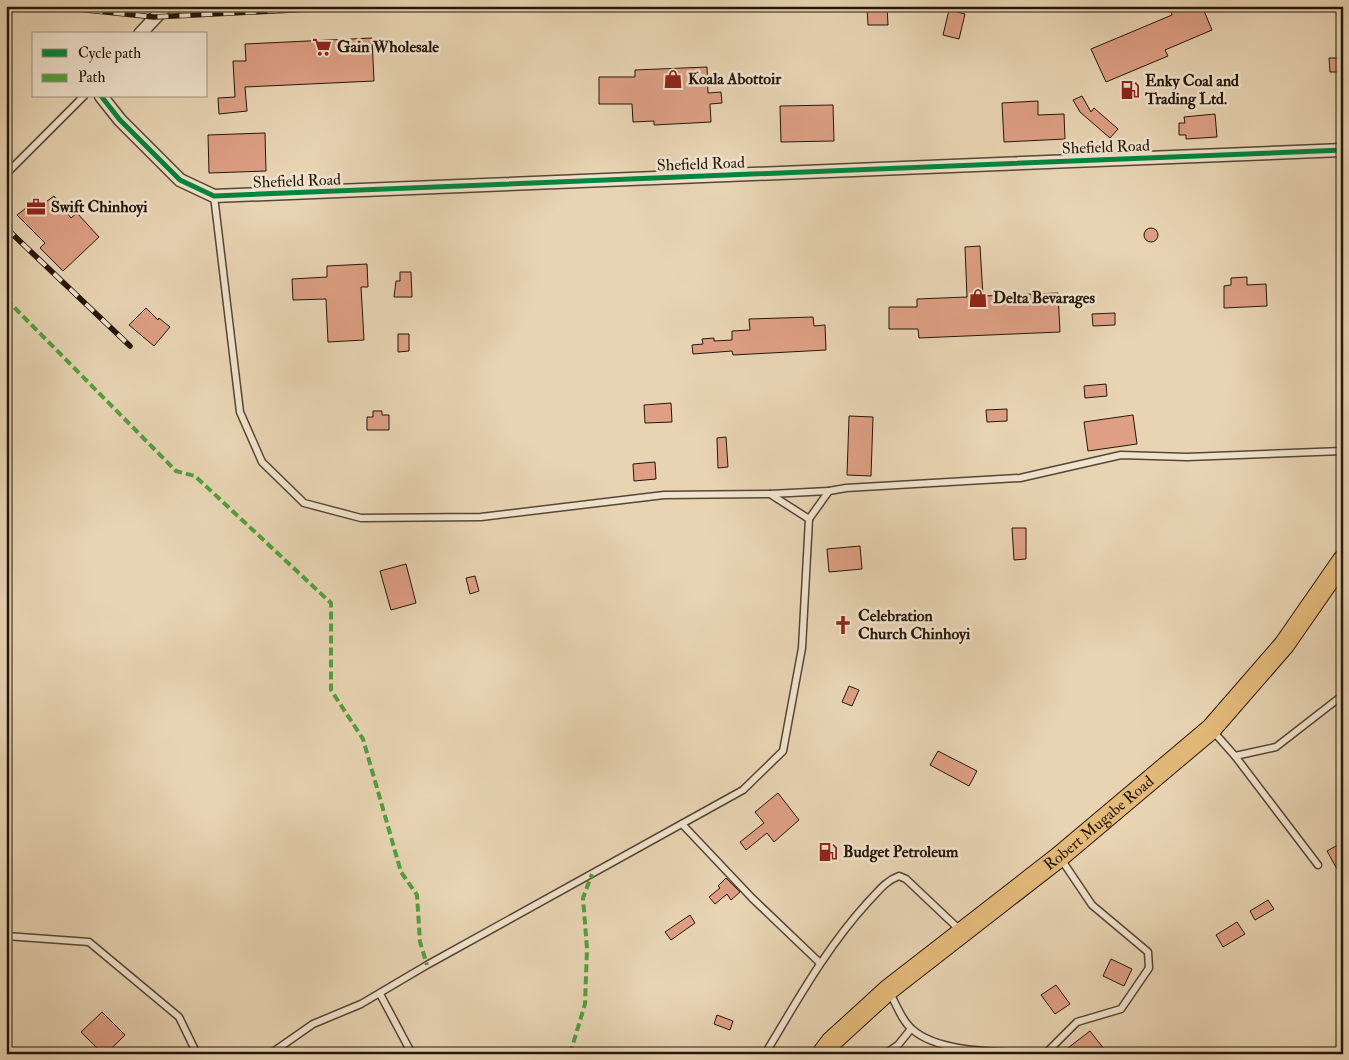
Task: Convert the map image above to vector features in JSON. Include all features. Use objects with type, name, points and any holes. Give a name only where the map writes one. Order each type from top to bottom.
[{"type":"main road","name":"Robert Mugabe Road","points":[[822,1054],[831,1042],[888,990],[1059,857],[1212,729],[1284,645],[1343,560]]},
{"type":"street","points":[[142,32],[166,6]]},
{"type":"street","name":"Shefield Road","points":[[103,98],[120,120],[180,180],[214,196],[1343,150]]},
{"type":"lane","points":[[6,174],[82,98]]},
{"type":"lane","points":[[214,196],[240,412],[262,462],[304,503],[361,518],[481,517],[664,495],[770,494],[1020,478],[1121,455],[1187,457],[1343,451]]},
{"type":"lane","points":[[270,1054],[313,1024],[380,994],[427,965],[743,790],[783,750],[802,648],[809,519],[829,491]]},
{"type":"lane","points":[[770,494],[809,519]]},
{"type":"lane","points":[[1235,756],[1276,747],[1343,695]]},
{"type":"lane","points":[[1212,729],[1235,756],[1318,865]]},
{"type":"lane","points":[[682,824],[752,898],[820,962]]},
{"type":"lane","points":[[888,990],[911,1029],[935,1043],[964,1051],[1045,1054],[1077,1022],[1121,1009],[1149,968],[1148,952],[1092,905],[1059,857]]},
{"type":"lane","points":[[765,1054],[820,962],[847,926],[889,879],[899,876],[906,879],[962,931]]},
{"type":"lane","points":[[6,936],[89,942],[178,1017],[197,1054]]},
{"type":"lane","points":[[380,994],[412,1054]]},
{"type":"lane","points":[[885,1054],[898,1045],[911,1029]]},
{"type":"building","points":[[887,6],[888,25],[868,25],[867,7]]},
{"type":"building","points":[[1181,6],[1202,6],[1212,30],[1165,50],[1168,56],[1106,82],[1091,49],[1172,15],[1171,11]]},
{"type":"building","points":[[949,10],[965,14],[959,39],[943,35]]},
{"type":"building","points":[[372,38],[374,81],[245,87],[247,111],[219,114],[218,98],[235,97],[233,61],[246,61],[245,44]]},
{"type":"building","points":[[1329,58],[1343,58],[1343,72],[1330,72]]},
{"type":"building","points":[[707,67],[708,93],[721,92],[722,103],[710,104],[711,122],[654,125],[654,121],[633,122],[632,104],[599,104],[599,77],[635,77],[635,70]]},
{"type":"building","points":[[1082,96],[1091,112],[1094,108],[1118,129],[1110,138],[1080,112],[1073,100]]},
{"type":"building","points":[[1038,101],[1038,115],[1064,114],[1065,139],[1004,142],[1002,103]]},
{"type":"building","points":[[833,105],[834,141],[781,142],[780,106]]},
{"type":"building","points":[[1215,114],[1217,137],[1186,139],[1186,135],[1179,135],[1179,123],[1185,123],[1184,117]]},
{"type":"building","points":[[265,133],[266,171],[209,173],[208,135]]},
{"type":"building","points":[[54,196],[71,218],[77,213],[99,237],[63,271],[40,248],[45,243],[17,215],[39,198],[43,204]]},
{"type":"building","points":[[1148,228],[1154,228],[1158,235],[1154,242],[1148,242],[1144,238],[1144,232]]},
{"type":"building","points":[[980,246],[983,296],[1058,293],[1060,332],[919,338],[918,329],[889,329],[889,307],[917,307],[917,299],[967,297],[965,247]]},
{"type":"building","points":[[367,264],[368,287],[361,287],[364,340],[328,342],[326,299],[293,300],[292,279],[327,277],[327,266]]},
{"type":"building","points":[[400,272],[411,272],[412,297],[394,297],[396,281],[400,281]]},
{"type":"building","points":[[1247,277],[1247,285],[1266,284],[1267,306],[1224,308],[1224,286],[1231,285],[1231,278]]},
{"type":"building","points":[[146,308],[158,320],[159,318],[170,327],[154,346],[129,325]]},
{"type":"building","points":[[1115,313],[1115,325],[1093,326],[1092,314]]},
{"type":"building","points":[[813,317],[814,326],[825,325],[826,350],[733,355],[732,351],[693,354],[692,345],[703,344],[702,339],[714,338],[714,341],[732,340],[732,331],[750,330],[749,319]]},
{"type":"building","points":[[398,334],[409,334],[409,351],[398,352]]},
{"type":"building","points":[[1106,384],[1107,396],[1085,398],[1084,386]]},
{"type":"building","points":[[671,403],[672,422],[645,423],[644,405]]},
{"type":"building","points":[[1007,409],[1007,421],[987,422],[986,410]]},
{"type":"building","points":[[373,411],[382,411],[382,415],[389,415],[389,430],[367,430],[367,417],[373,417]]},
{"type":"building","points":[[1133,415],[1137,444],[1088,451],[1084,422]]},
{"type":"building","points":[[849,416],[873,417],[871,476],[847,475]]},
{"type":"building","points":[[726,437],[728,467],[718,468],[717,438]]},
{"type":"building","points":[[655,462],[656,479],[634,481],[633,464]]},
{"type":"building","points":[[1012,528],[1026,528],[1026,559],[1014,560]]},
{"type":"building","points":[[860,546],[862,569],[829,572],[827,549]]},
{"type":"building","points":[[406,564],[416,603],[391,610],[380,571]]},
{"type":"building","points":[[475,576],[479,591],[470,594],[466,578]]},
{"type":"building","points":[[849,686],[859,690],[852,706],[842,702]]},
{"type":"building","points":[[938,751],[977,771],[969,786],[930,765]]},
{"type":"building","points":[[778,793],[799,820],[774,842],[767,833],[746,850],[740,842],[764,823],[755,812]]},
{"type":"building","points":[[1343,842],[1343,880],[1327,851]]},
{"type":"building","points":[[726,878],[740,892],[731,900],[727,894],[715,904],[709,897],[720,888],[718,886]]},
{"type":"building","points":[[1268,900],[1274,909],[1255,920],[1250,911]]},
{"type":"building","points":[[690,915],[695,923],[671,940],[665,932]]},
{"type":"building","points":[[1237,922],[1245,934],[1223,947],[1216,935]]},
{"type":"building","points":[[1111,959],[1132,969],[1124,986],[1103,976]]},
{"type":"building","points":[[1056,985],[1070,1004],[1055,1014],[1041,995]]},
{"type":"building","points":[[102,1012],[125,1035],[106,1054],[103,1054],[81,1032]]},
{"type":"building","points":[[717,1015],[733,1021],[730,1030],[714,1024]]},
{"type":"building","points":[[1090,1031],[1104,1049],[1097,1054],[1060,1054]]},
{"type":"railway","points":[[48,6],[154,17],[372,6]]},
{"type":"railway","points":[[6,228],[130,346]]},
{"type":"marked path","points":[[6,299],[176,471],[195,476],[331,603],[331,690],[363,739],[401,872],[417,895],[420,942],[427,965]]},
{"type":"marked path","points":[[570,1054],[585,1004],[587,949],[583,898],[592,874]]},
{"type":"cycle path","points":[[103,98],[120,120],[180,180],[214,196],[1343,150]]},
{"type":"place","name":"Gain Wholesale","points":[[322,47]]},
{"type":"place","name":"Koala Abottoir","points":[[673,79]]},
{"type":"place","name":"Enky Coal and Trading Ltd.","points":[[1130,90]]},
{"type":"place","name":"Swift Chinhoyi","points":[[36,207]]},
{"type":"place","name":"Delta Bevarages","points":[[978,298]]},
{"type":"place","name":"Celebration Church Chinhoyi","points":[[843,625]]},
{"type":"place","name":"Budget Petroleum","points":[[828,852]]}]
